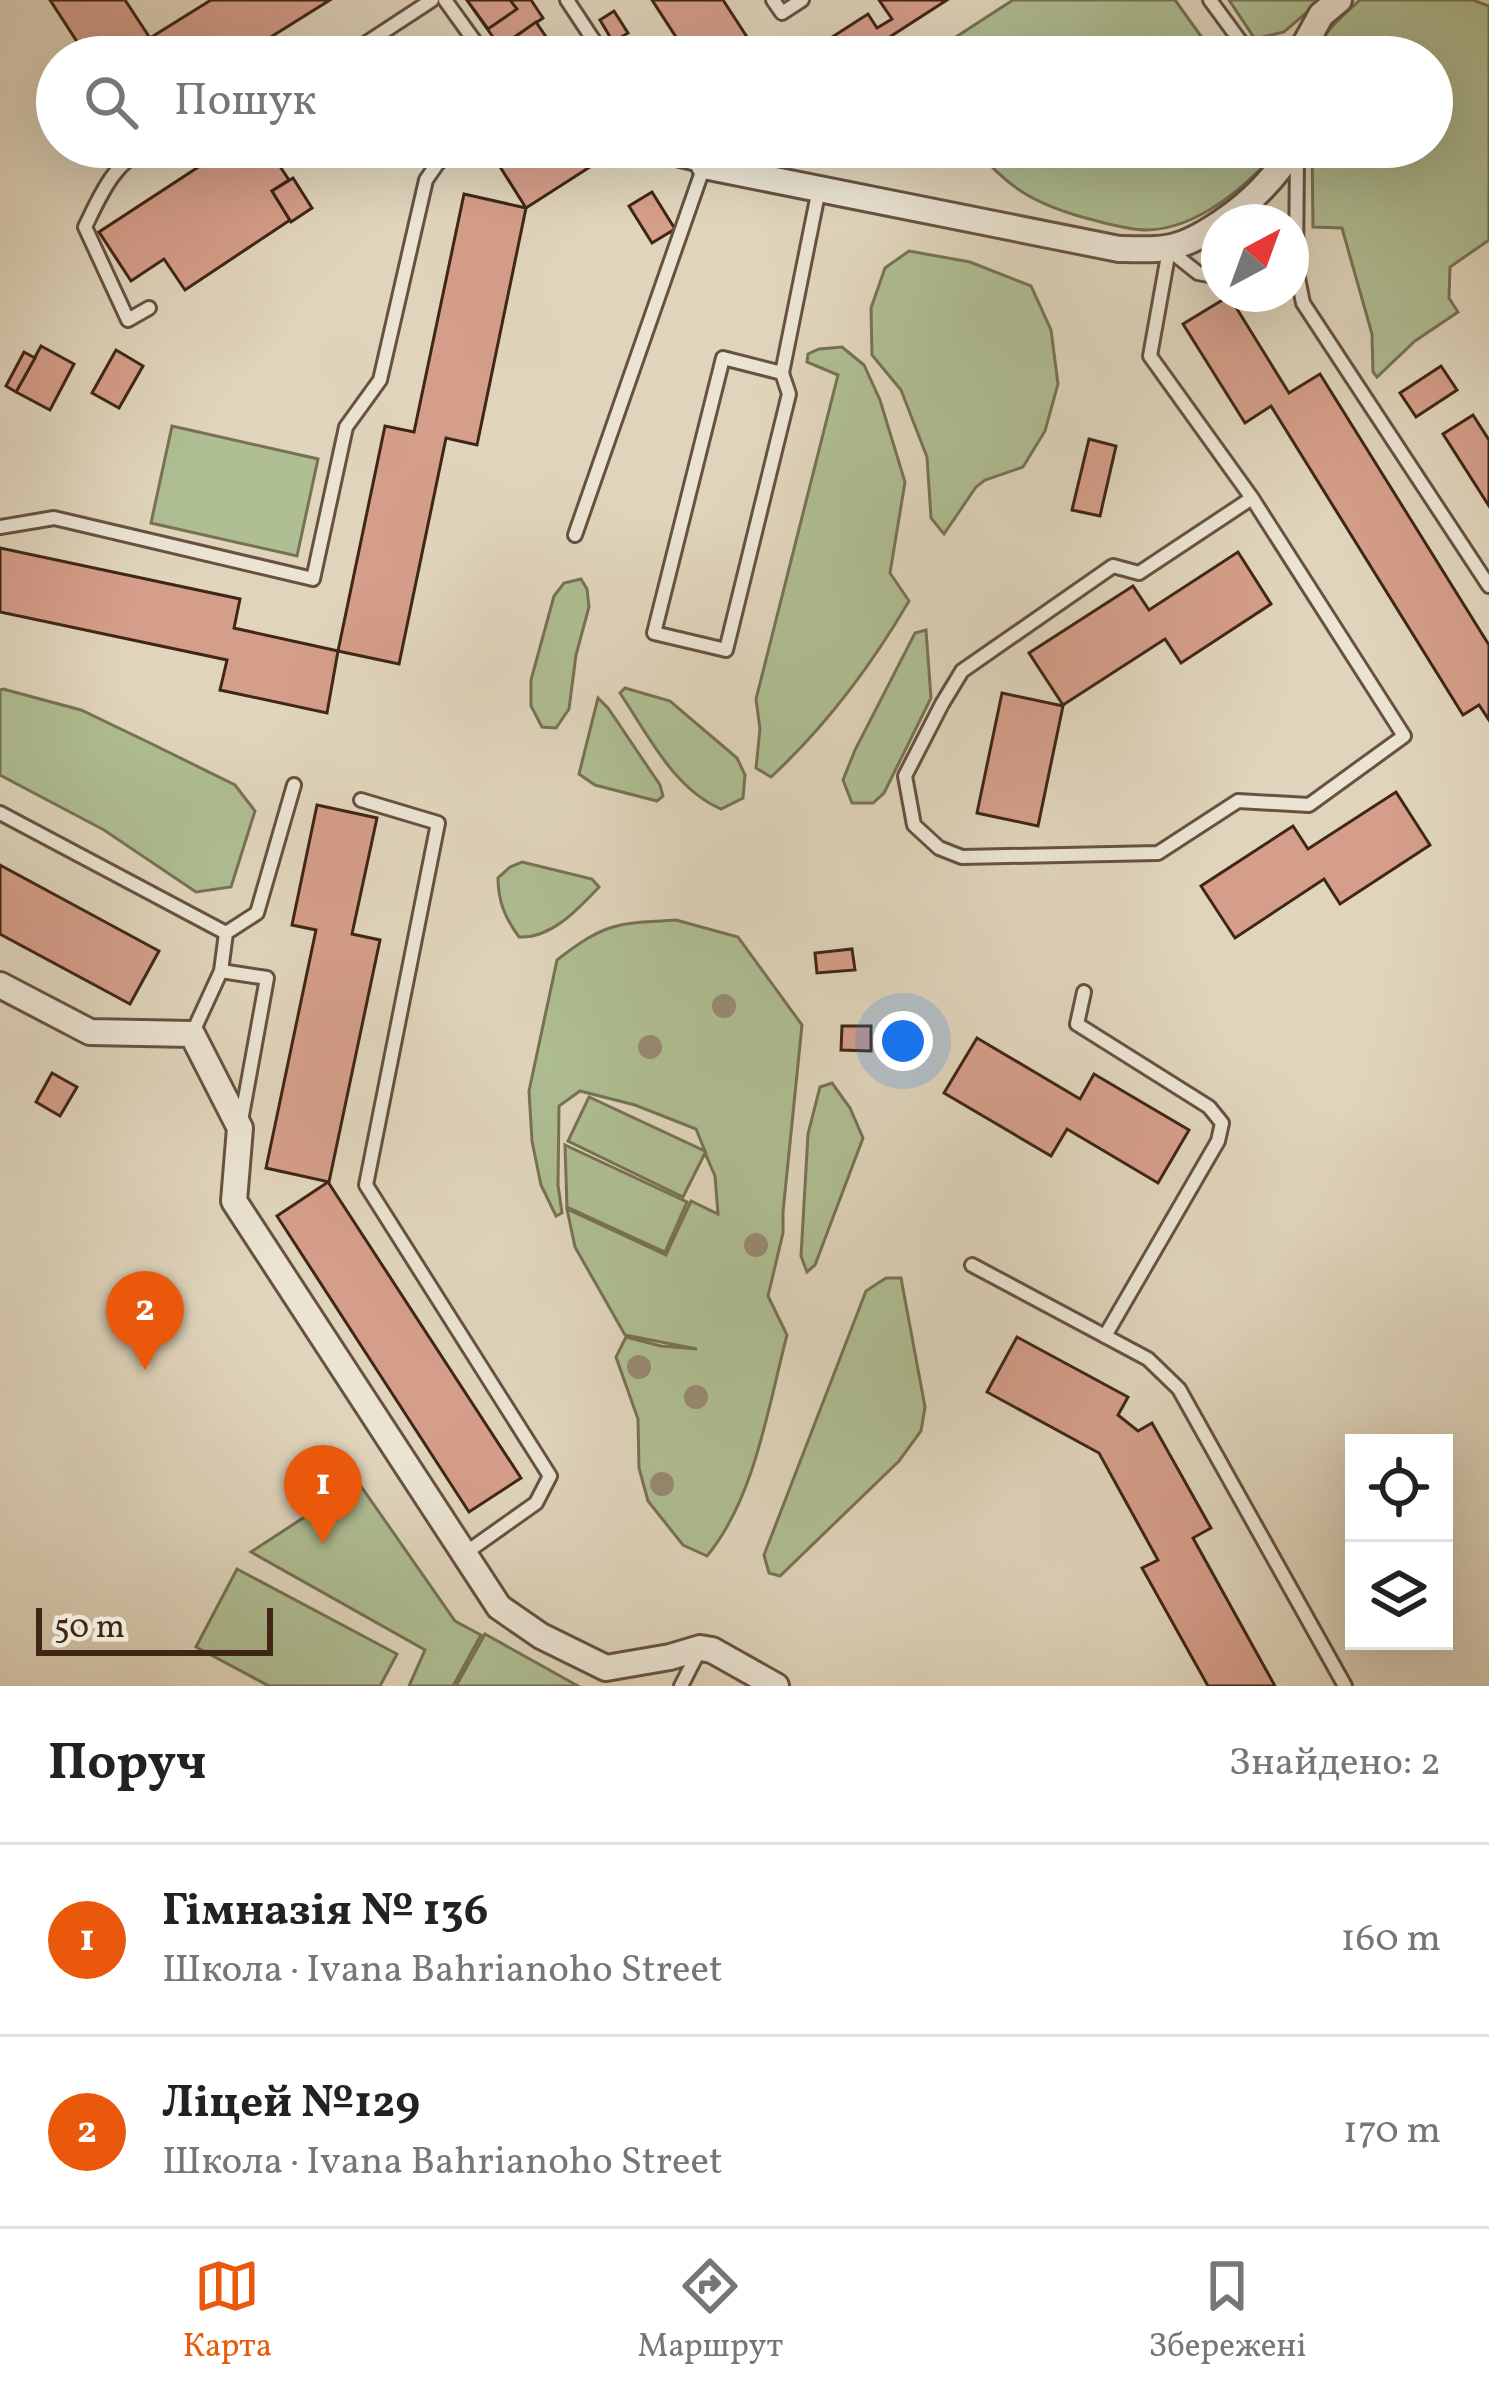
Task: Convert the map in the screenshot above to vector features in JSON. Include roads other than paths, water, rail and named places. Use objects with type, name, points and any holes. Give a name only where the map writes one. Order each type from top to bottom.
[{"type":"street","points":[[1310,36],[1322,15],[1339,0]]},
{"type":"street","points":[[714,168],[1118,249],[1169,250],[1201,236]]},
{"type":"street","points":[[1247,204],[1282,168]]},
{"type":"street","points":[[0,985],[90,1032],[192,1034],[240,1128],[234,1201],[499,1607],[541,1636],[606,1668],[700,1648],[776,1686]]},
{"type":"lane","points":[[377,36],[431,0]]},
{"type":"lane","points":[[445,0],[471,36]]},
{"type":"lane","points":[[567,0],[589,36]]},
{"type":"lane","points":[[773,0],[782,13],[802,0]]},
{"type":"lane","points":[[1210,0],[1236,36]]},
{"type":"lane","points":[[120,168],[101,192],[85,227],[128,320],[149,308]]},
{"type":"lane","points":[[0,527],[54,518],[313,579],[346,427],[380,380],[426,180],[434,168]]},
{"type":"lane","points":[[574,535],[703,168]]},
{"type":"lane","points":[[1295,204],[1296,168]]},
{"type":"lane","points":[[782,373],[723,358],[654,633],[726,650],[789,394],[782,373],[819,189]]},
{"type":"lane","points":[[1201,274],[1169,250],[1150,356],[1252,498],[1405,736],[1309,805],[1238,801],[1158,853],[962,857],[939,848],[914,825],[905,776],[962,671],[1113,566],[1139,574],[1252,498]]},
{"type":"lane","points":[[1309,312],[1489,586]]},
{"type":"lane","points":[[192,1034],[220,971],[226,933],[257,913],[294,785]]},
{"type":"lane","points":[[361,800],[439,823],[366,1185],[550,1476],[536,1503],[463,1554]]},
{"type":"lane","points":[[0,813],[226,933]]},
{"type":"lane","points":[[220,971],[267,978],[240,1128]]},
{"type":"lane","points":[[1084,992],[1077,1024],[1209,1107],[1222,1123],[1218,1141],[1105,1336]]},
{"type":"lane","points":[[972,1265],[1148,1358],[1179,1389],[1345,1686]]},
{"type":"lane","points":[[681,1686],[700,1648]]},
{"type":"place","name":"Ліцей №129","points":[[145,1370]]},
{"type":"place","name":"Гімназія № 136","points":[[323,1544]]}]
